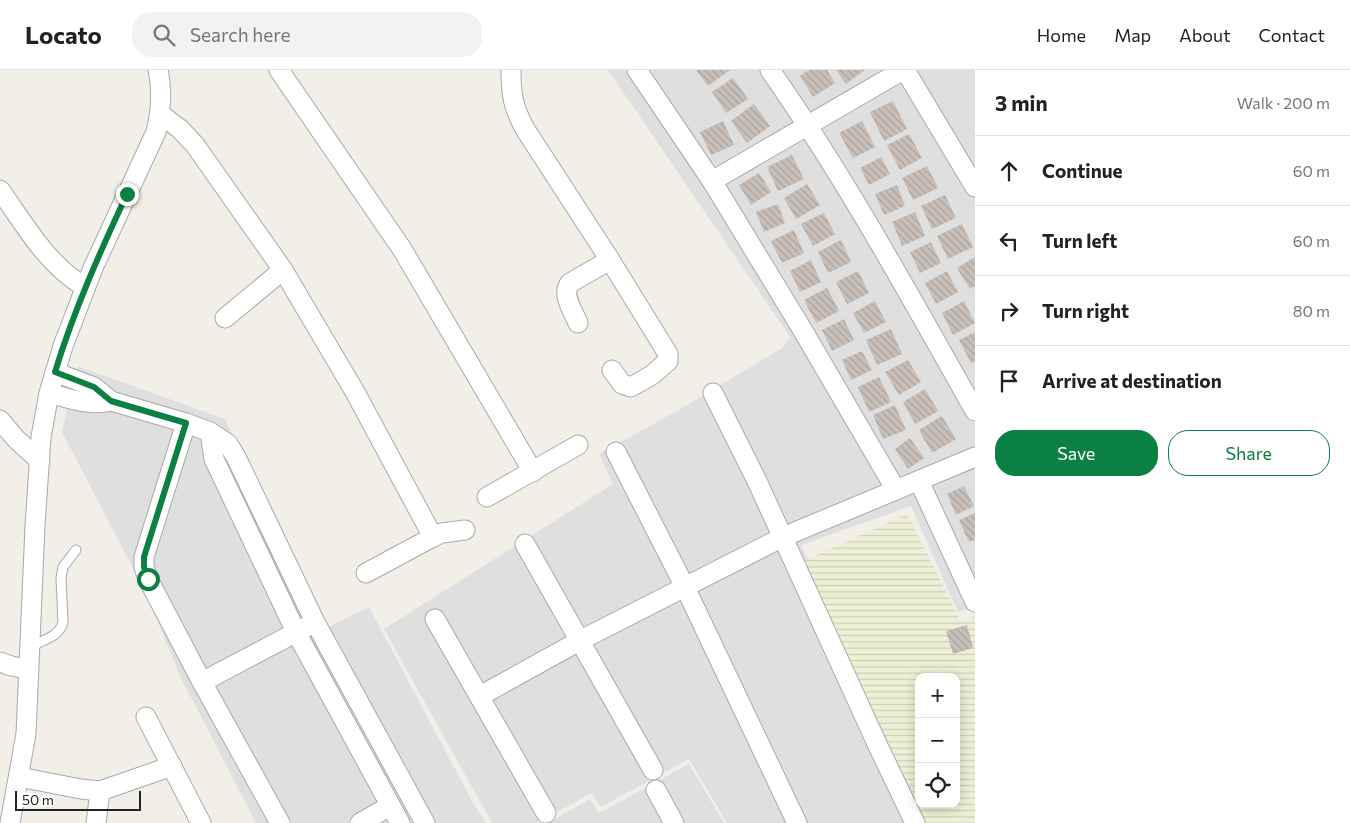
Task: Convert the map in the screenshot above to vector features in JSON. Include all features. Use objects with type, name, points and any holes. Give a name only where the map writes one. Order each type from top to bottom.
[{"type":"street","points":[[7,819],[19,777],[26,734],[28,647],[41,437],[49,393],[63,346],[93,268],[156,132],[160,114],[161,84],[158,70]]},
{"type":"street","points":[[279,70],[402,249],[532,472]]},
{"type":"street","points":[[511,70],[512,98],[515,112],[529,137],[610,260],[668,354],[668,361],[652,375],[631,387],[622,384],[612,370]]},
{"type":"street","points":[[637,70],[712,181],[802,329],[896,490]]},
{"type":"street","points":[[770,70],[808,125],[906,289],[975,412]]},
{"type":"street","points":[[712,181],[904,70],[975,187]]},
{"type":"street","points":[[160,114],[180,129],[196,145],[283,270],[364,408],[433,537]]},
{"type":"street","points":[[0,190],[56,266],[85,288]]},
{"type":"street","points":[[578,323],[566,292],[567,287],[570,283],[610,260]]},
{"type":"street","points":[[225,318],[283,270]]},
{"type":"street","points":[[55,372],[94,387],[111,401],[186,423],[210,432],[228,444],[315,622],[426,823]]},
{"type":"street","points":[[49,393],[88,403],[99,404],[111,401]]},
{"type":"street","points":[[713,393],[784,538],[915,823]]},
{"type":"street","points":[[0,420],[16,439],[40,461]]},
{"type":"street","points":[[186,423],[144,557],[144,567],[148,579],[202,682],[280,823]]},
{"type":"street","points":[[210,432],[214,459],[296,632],[400,823]]},
{"type":"street","points":[[487,497],[578,445]]},
{"type":"street","points":[[616,452],[685,587],[797,823]]},
{"type":"street","points":[[480,696],[580,640],[784,538],[975,457]]},
{"type":"street","points":[[919,481],[975,602]]},
{"type":"street","points":[[366,573],[442,533],[465,530]]},
{"type":"street","points":[[525,544],[653,770]]},
{"type":"street","points":[[435,619],[546,813]]},
{"type":"street","points":[[202,682],[315,622]]},
{"type":"street","points":[[0,662],[28,669]]},
{"type":"street","points":[[146,716],[201,823]]},
{"type":"street","points":[[19,777],[100,791],[172,766]]},
{"type":"street","points":[[656,790],[674,823]]},
{"type":"street","points":[[96,823],[100,791]]},
{"type":"street","points":[[360,823],[390,806]]},
{"type":"lane","points":[[28,647],[57,634],[62,629],[62,578],[64,567],[76,550]]},
{"type":"shaded area","points":[[608,70],[975,70],[975,608],[958,612],[911,506],[801,545],[915,786],[915,808],[922,808],[932,823],[727,823],[689,759],[601,807],[591,793],[538,823],[492,823],[384,629],[613,484],[599,454],[684,407],[782,348],[790,337]]},
{"type":"shaded area","points":[[77,366],[225,419],[324,629],[369,607],[472,801],[486,823],[256,823],[179,674],[147,595],[62,432]]},
{"type":"shaded area","points":[[689,764],[724,823],[548,823],[590,799],[599,813]]},
{"type":"green space","points":[[907,514],[961,621],[975,616],[975,823],[926,823],[919,808],[960,808],[960,673],[915,673],[915,799],[804,561]]},
{"type":"building","points":[[696,70],[730,70],[708,86]]},
{"type":"building","points":[[809,70],[827,70],[835,83],[813,97],[800,76]]},
{"type":"building","points":[[836,70],[865,70],[846,84]]},
{"type":"building","points":[[733,78],[748,99],[726,113],[712,92]]},
{"type":"building","points":[[893,101],[907,129],[884,141],[870,112]]},
{"type":"building","points":[[754,104],[770,126],[747,143],[731,121]]},
{"type":"building","points":[[723,121],[734,145],[711,155],[700,132]]},
{"type":"building","points":[[862,121],[875,147],[853,158],[839,133]]},
{"type":"building","points":[[909,134],[922,158],[900,170],[887,145]]},
{"type":"building","points":[[792,155],[804,179],[778,191],[767,167]]},
{"type":"building","points":[[881,157],[890,174],[869,185],[860,168]]},
{"type":"building","points":[[927,166],[938,188],[913,200],[902,178]]},
{"type":"building","points":[[759,173],[771,192],[751,205],[739,185]]},
{"type":"building","points":[[807,184],[820,205],[796,219],[784,198]]},
{"type":"building","points":[[897,185],[905,206],[884,215],[875,194]]},
{"type":"building","points":[[945,195],[956,218],[932,229],[921,206]]},
{"type":"building","points":[[778,204],[785,223],[764,232],[756,212]]},
{"type":"building","points":[[915,212],[925,236],[902,246],[892,222]]},
{"type":"building","points":[[824,213],[835,234],[813,246],[801,224]]},
{"type":"building","points":[[962,224],[973,247],[948,259],[937,236]]},
{"type":"building","points":[[794,230],[804,253],[782,263],[771,241]]},
{"type":"building","points":[[841,240],[851,262],[828,273],[818,252]]},
{"type":"building","points":[[931,242],[941,263],[920,273],[910,252]]},
{"type":"building","points":[[975,257],[975,286],[970,289],[957,268]]},
{"type":"building","points":[[811,260],[821,282],[800,292],[790,271]]},
{"type":"building","points":[[858,271],[869,293],[847,304],[836,282]]},
{"type":"building","points":[[947,271],[958,292],[936,304],[925,283]]},
{"type":"building","points":[[827,288],[839,311],[816,323],[804,300]]},
{"type":"building","points":[[875,301],[886,322],[864,333],[853,313]]},
{"type":"building","points":[[964,301],[975,323],[953,335],[942,313]]},
{"type":"building","points":[[844,319],[854,340],[832,351],[822,330]]},
{"type":"building","points":[[891,329],[902,354],[877,365],[866,340]]},
{"type":"building","points":[[975,332],[975,361],[971,363],[959,340]]},
{"type":"building","points":[[862,351],[872,370],[851,380],[842,360]]},
{"type":"building","points":[[908,360],[921,382],[899,395],[885,372]]},
{"type":"building","points":[[879,377],[891,402],[869,412],[858,387]]},
{"type":"building","points":[[925,389],[938,411],[915,424],[903,402]]},
{"type":"building","points":[[895,405],[906,430],[883,439],[873,415]]},
{"type":"building","points":[[942,416],[956,439],[932,453],[919,430]]},
{"type":"building","points":[[910,438],[924,458],[908,469],[895,449]]},
{"type":"building","points":[[964,486],[974,506],[956,515],[947,494]]},
{"type":"building","points":[[975,513],[975,540],[969,542],[959,520]]},
{"type":"building","points":[[967,625],[973,648],[953,654],[946,631]]},
{"type":"route","points":[[127,194],[93,268],[55,372],[94,387],[111,401],[186,423],[144,557],[144,567],[148,579]]}]
